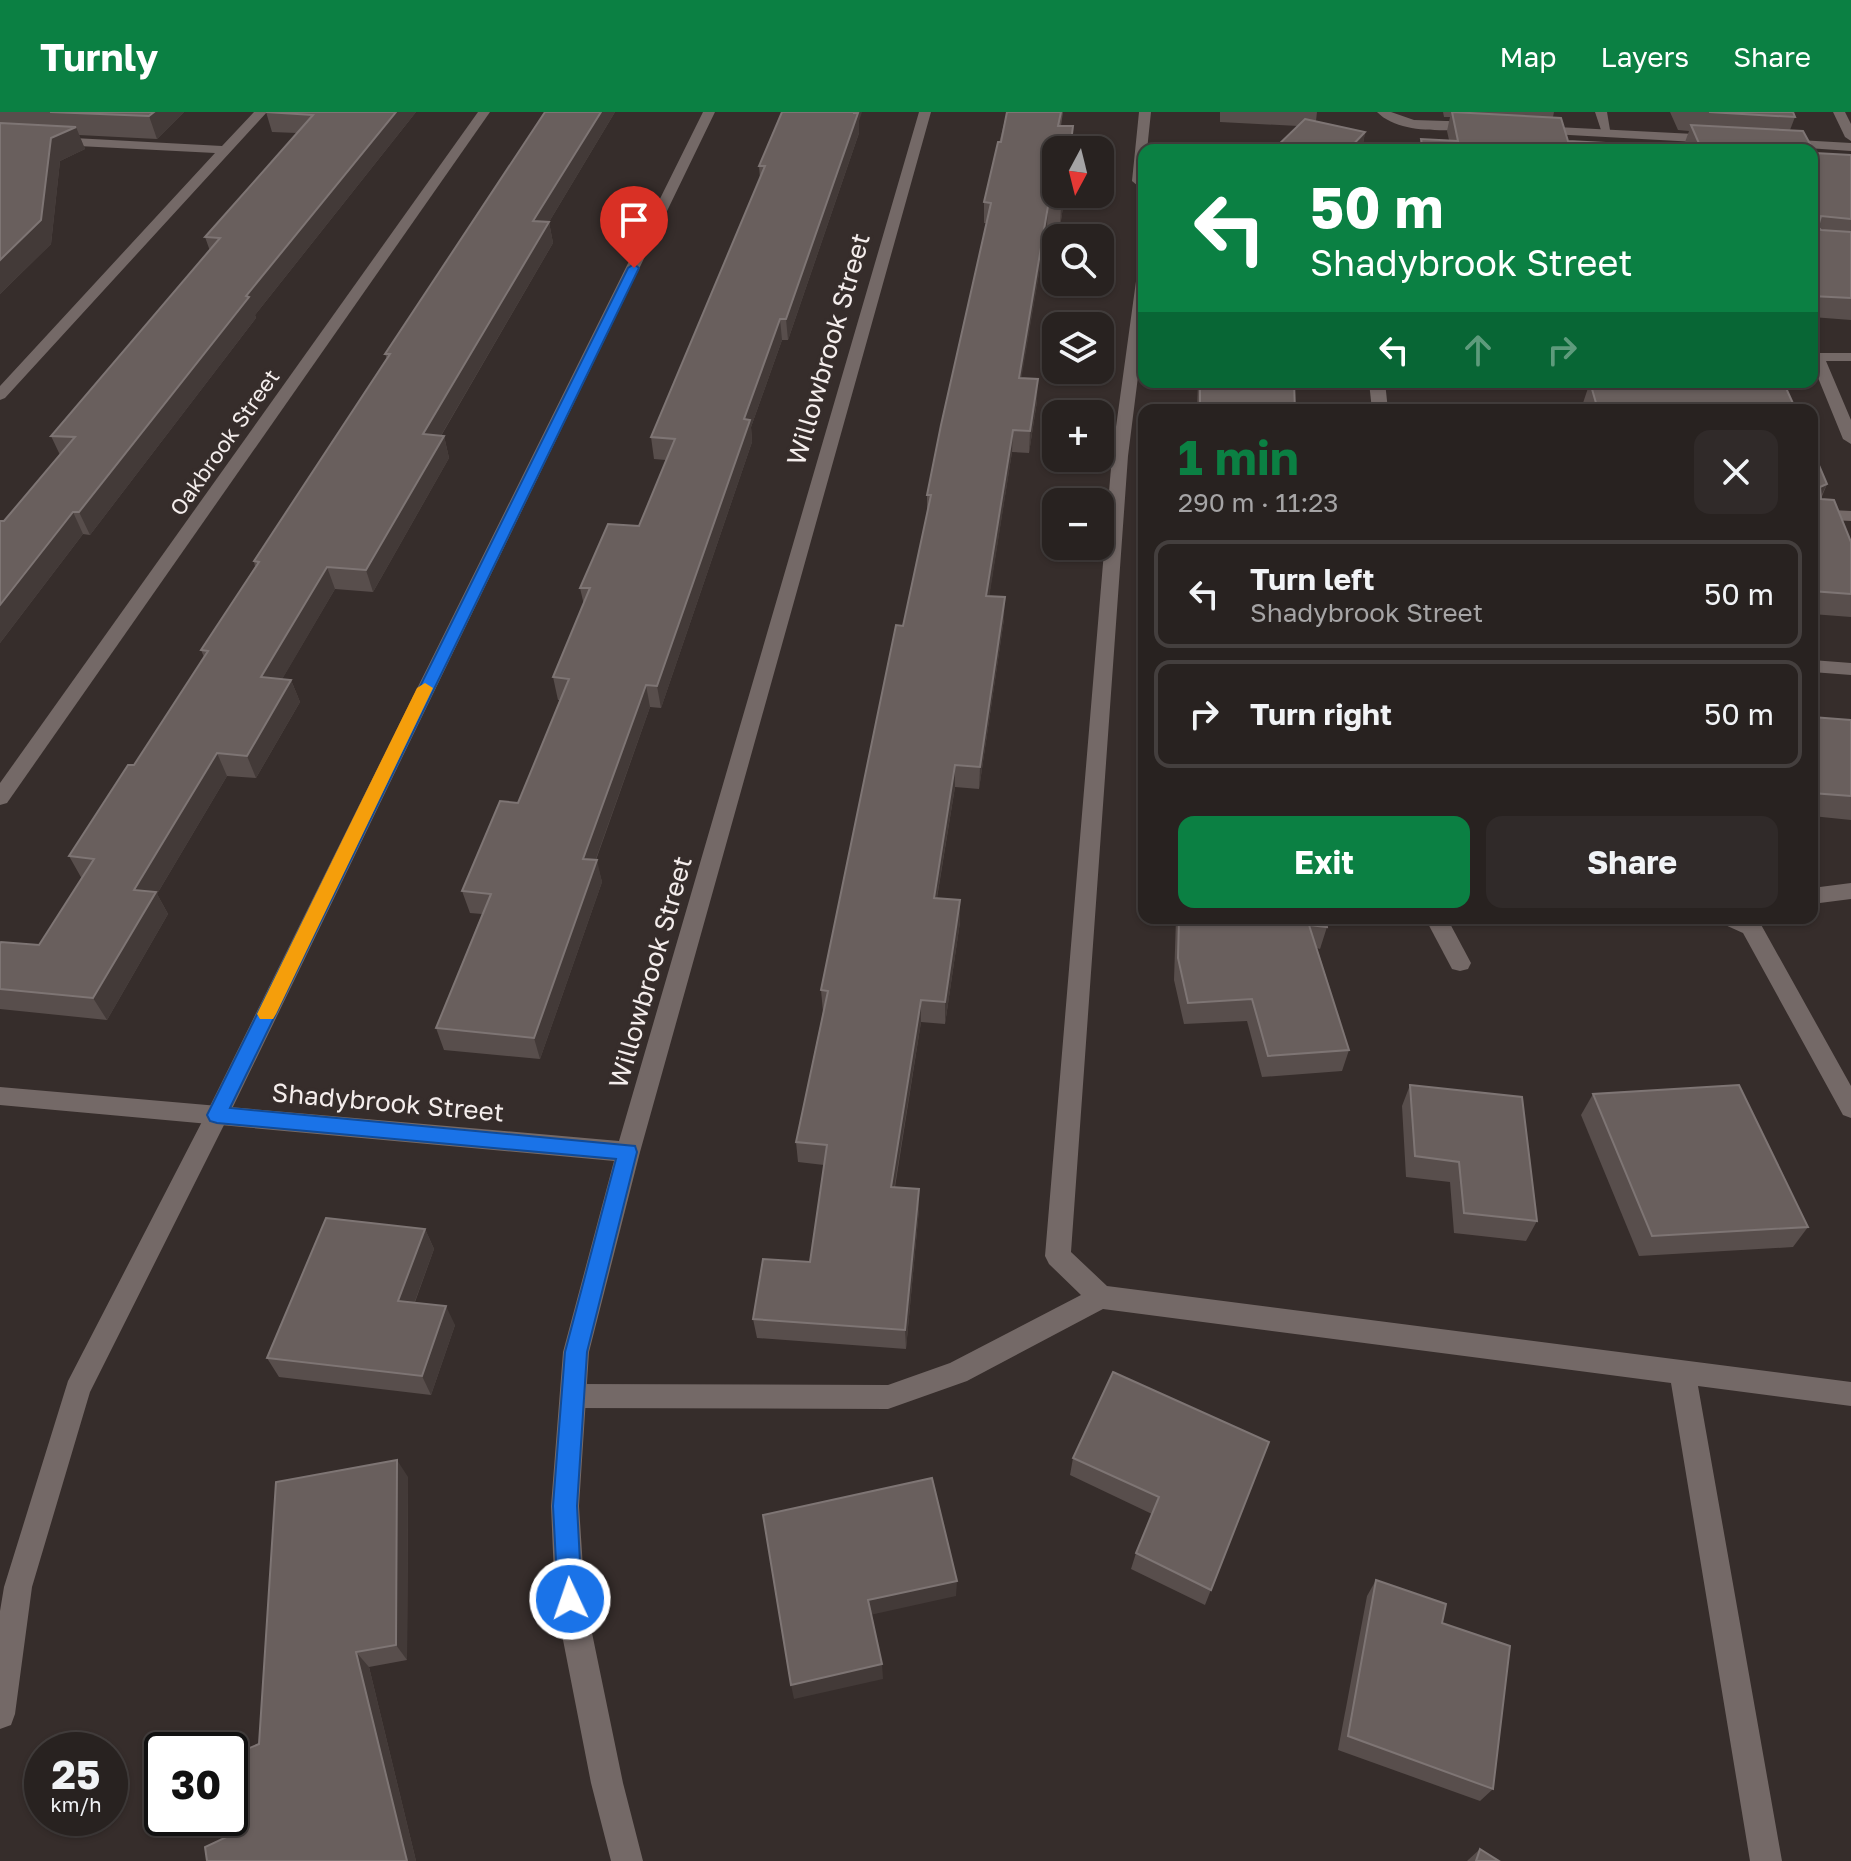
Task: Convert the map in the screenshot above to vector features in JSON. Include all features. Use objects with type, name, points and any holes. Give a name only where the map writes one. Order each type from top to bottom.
[{"type":"street","points":[[0,395],[261,112]]},
{"type":"street","name":"Oakbrook Street","points":[[0,798],[484,112]]},
{"type":"street","points":[[0,1714],[18,1587],[77,1390],[217,1115],[709,112]]},
{"type":"street","name":"Willowbrook Street","points":[[627,1861],[607,1783],[570,1599],[565,1506],[576,1352],[628,1152],[925,112]]},
{"type":"street","points":[[1142,144],[1145,112]]},
{"type":"street","points":[[1383,112],[1407,122],[1499,127]]},
{"type":"street","points":[[1601,112],[1607,133]]},
{"type":"street","points":[[1839,112],[1851,137]]},
{"type":"street","points":[[1530,129],[1729,140]]},
{"type":"street","points":[[0,138],[225,150]]},
{"type":"street","points":[[1760,142],[1796,144]]},
{"type":"street","points":[[1818,145],[1851,147]]},
{"type":"street","points":[[1101,1297],[1058,1256],[1119,471],[1138,321]]},
{"type":"street","points":[[1818,357],[1851,357]]},
{"type":"street","points":[[1818,364],[1851,439]]},
{"type":"street","points":[[1818,514],[1851,516]]},
{"type":"street","points":[[1818,666],[1851,669]]},
{"type":"street","points":[[1818,895],[1851,891]]},
{"type":"street","points":[[1439,924],[1460,963]]},
{"type":"street","points":[[1744,924],[1751,927],[1851,1108]]},
{"type":"street","name":"Shadybrook Street","points":[[0,1096],[628,1152]]},
{"type":"street","points":[[573,1396],[888,1397],[958,1372],[1101,1297],[1851,1394]]},
{"type":"street","points":[[1682,1372],[1766,1861]]},
{"type":"building","points":[[50,112],[154,112],[149,116]]},
{"type":"building","points":[[266,112],[396,112],[246,296],[249,297],[79,512],[73,512],[0,605],[0,521],[4,521],[75,437],[51,436],[220,238],[205,237],[313,115]]},
{"type":"building","points":[[545,112],[601,112],[533,221],[549,222],[423,434],[444,436],[366,570],[327,567],[261,677],[291,680],[247,756],[217,753],[134,890],[156,892],[93,998],[0,989],[1,942],[39,945],[94,859],[69,856],[128,765],[134,765],[208,651],[201,650],[259,562],[254,561],[390,354],[385,354]]},
{"type":"building","points":[[782,112],[858,113],[786,319],[780,319],[744,419],[750,420],[657,686],[646,685],[583,859],[597,860],[534,1038],[436,1028],[491,894],[462,891],[500,801],[518,803],[569,679],[553,677],[590,588],[580,588],[608,524],[639,526],[675,439],[651,437],[765,166],[759,166]]},
{"type":"building","points":[[1007,112],[1061,112],[1058,126],[1073,126],[1072,136],[1042,136],[1042,208],[1048,208],[1045,224],[1042,224],[1042,242],[1019,378],[1038,379],[1030,431],[1013,430],[986,596],[1005,597],[980,767],[955,765],[934,898],[960,900],[945,1002],[921,1000],[891,1187],[919,1189],[905,1330],[753,1319],[763,1259],[810,1262],[827,1145],[796,1142],[828,991],[821,990],[896,625],[903,626],[931,495],[927,495],[941,425],[991,203],[984,202],[998,142],[1001,142]]},
{"type":"building","points":[[1452,112],[1561,118],[1568,141],[1625,144],[1422,144],[1421,139],[1458,141]]},
{"type":"building","points":[[1709,112],[1793,112],[1795,117]]},
{"type":"building","points":[[1305,119],[1365,132],[1354,144],[1279,144]]},
{"type":"building","points":[[0,123],[76,127],[51,138],[41,220],[0,260]]},
{"type":"building","points":[[1691,125],[1803,131],[1810,144],[1699,144]]},
{"type":"building","points":[[1818,153],[1851,155],[1851,219],[1821,216],[1818,227]]},
{"type":"building","points":[[1818,227],[1821,230],[1851,232],[1851,298],[1818,296]]},
{"type":"building","points":[[1200,388],[1294,388],[1295,404],[1200,404]]},
{"type":"building","points":[[1592,388],[1786,388],[1793,404],[1596,404]]},
{"type":"building","points":[[1818,463],[1827,484],[1820,487],[1821,499],[1834,500],[1851,542],[1851,594],[1818,591]]},
{"type":"building","points":[[1818,717],[1851,720],[1851,796],[1818,793]]},
{"type":"building","points":[[1179,924],[1327,924],[1327,927],[1309,925],[1349,1050],[1268,1056],[1252,999],[1188,1003],[1178,958]]},
{"type":"building","points":[[1410,1085],[1522,1097],[1537,1221],[1464,1213],[1459,1162],[1415,1156]]},
{"type":"building","points":[[1739,1085],[1808,1227],[1652,1236],[1593,1094]]},
{"type":"building","points":[[326,1218],[425,1229],[398,1301],[446,1306],[422,1376],[267,1358]]},
{"type":"building","points":[[1113,1372],[1269,1442],[1211,1590],[1136,1553],[1159,1497],[1073,1458]]},
{"type":"building","points":[[397,1460],[396,1645],[356,1652],[407,1861],[207,1861],[205,1847],[229,1836],[248,1836],[248,1749],[259,1744],[276,1482]]},
{"type":"building","points":[[932,1478],[957,1581],[868,1600],[882,1664],[791,1685],[763,1515]]},
{"type":"building","points":[[1376,1580],[1446,1604],[1442,1623],[1510,1646],[1493,1789],[1348,1736]]},
{"type":"building","points":[[1480,1849],[1499,1861],[1476,1861]]},
{"type":"slow traffic","points":[[267,1014],[425,688]]},
{"type":"route","points":[[570,1599],[565,1506],[576,1352],[628,1152],[217,1115],[634,268]]}]
